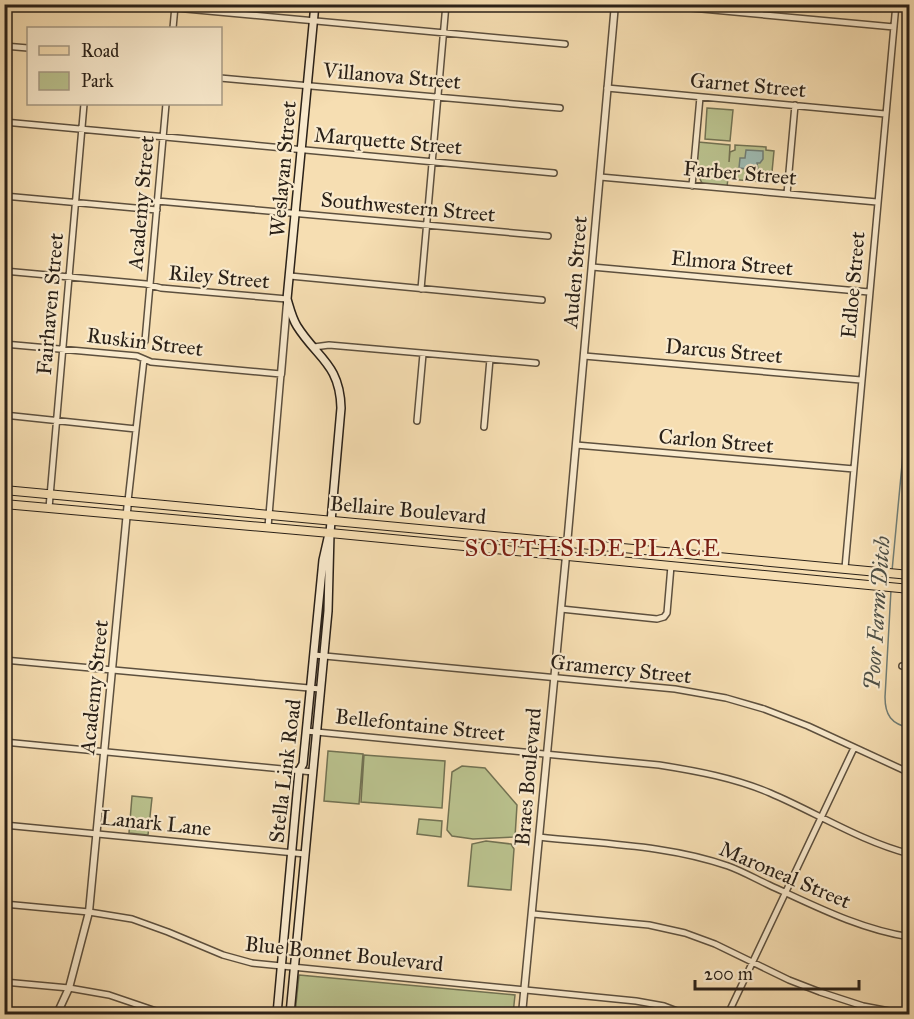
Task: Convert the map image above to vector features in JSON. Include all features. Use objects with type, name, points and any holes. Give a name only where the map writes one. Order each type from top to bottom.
[{"type":"main road","name":"Weslayan Street","points":[[287,300],[315,4]]},
{"type":"main road","name":"Stella Link Road","points":[[287,300],[297,327],[334,374],[341,398],[341,421],[330,533],[328,611],[290,1014]]},
{"type":"main road","name":"Bellaire Boulevard","points":[[4,490],[908,575]]},
{"type":"main road","name":"Bellaire Boulevard","points":[[4,504],[268,527],[907,589]]},
{"type":"main road","points":[[390,539],[392,527]]},
{"type":"main road","name":"Stella Link Road","points":[[277,1014],[299,771],[303,764],[324,553],[330,533]]},
{"type":"main road","points":[[476,534],[476,547]]},
{"type":"main road","points":[[693,568],[695,554]]},
{"type":"main road","points":[[775,576],[776,562]]},
{"type":"main road","points":[[843,583],[845,568]]},
{"type":"main road","points":[[318,610],[328,611]]},
{"type":"main road","points":[[289,889],[302,891]]},
{"type":"main road","points":[[288,903],[300,905]]},
{"type":"main road","points":[[285,926],[298,928]]},
{"type":"street","points":[[421,289],[446,4]]},
{"type":"street","name":"Auden Street","points":[[567,543],[615,4]]},
{"type":"street","points":[[648,4],[894,27]]},
{"type":"street","name":"Edloe Street","points":[[845,568],[896,4]]},
{"type":"street","points":[[173,27],[175,6],[565,44]]},
{"type":"street","points":[[4,46],[27,48]]},
{"type":"street","name":"Villanova Street","points":[[222,78],[560,108]]},
{"type":"street","name":"Garnet Street","points":[[607,88],[885,114]]},
{"type":"street","points":[[692,186],[700,97]]},
{"type":"street","name":"Fairhaven Street","points":[[49,507],[84,105]]},
{"type":"street","name":"Academy Street","points":[[145,341],[166,105]]},
{"type":"street","points":[[787,194],[795,105]]},
{"type":"street","name":"Marquette Street","points":[[4,122],[554,173]]},
{"type":"street","name":"Farber Street","points":[[600,177],[877,202]]},
{"type":"street","points":[[4,196],[157,210]]},
{"type":"street","name":"Southwestern Street","points":[[157,201],[548,236]]},
{"type":"street","name":"Elmora Street","points":[[592,267],[869,292]]},
{"type":"street","name":"Riley Street","points":[[4,271],[287,300]]},
{"type":"street","name":"Riley Street","points":[[290,276],[542,300]]},
{"type":"street","name":"Weslayan Street","points":[[268,527],[287,300]]},
{"type":"street","points":[[285,336],[297,327]]},
{"type":"street","name":"Ruskin Street","points":[[4,344],[137,356],[151,362],[281,374]]},
{"type":"street","points":[[314,347],[329,345],[536,363]]},
{"type":"street","points":[[417,421],[423,354]]},
{"type":"street","name":"Darcus Street","points":[[584,356],[861,380]]},
{"type":"street","name":"Academy Street","points":[[57,1014],[69,988],[89,912],[144,359]]},
{"type":"street","points":[[484,427],[490,359]]},
{"type":"street","points":[[4,415],[136,429]]},
{"type":"street","name":"Carlon Street","points":[[576,445],[854,470]]},
{"type":"street","name":"Braes Boulevard","points":[[522,1014],[567,543]]},
{"type":"street","points":[[561,609],[661,619],[667,613],[671,566]]},
{"type":"street","name":"Gramercy Street","points":[[314,655],[675,689],[726,698],[764,709],[808,726],[909,773]]},
{"type":"street","points":[[4,660],[320,689]]},
{"type":"street","points":[[902,666],[909,667]]},
{"type":"street","name":"Bellefontaine Street","points":[[306,731],[659,765],[701,772],[770,793],[885,846],[909,854]]},
{"type":"street","points":[[4,742],[313,772]]},
{"type":"street","points":[[728,1014],[854,748]]},
{"type":"street","name":"Lanark Lane","points":[[4,825],[305,854]]},
{"type":"street","name":"Maroneal Street","points":[[539,837],[673,851],[699,856],[730,867],[854,923],[909,937]]},
{"type":"street","name":"Blue Bonnet Boulevard","points":[[4,904],[89,912],[132,919],[223,955],[252,963],[643,1002],[664,1006],[685,1014]]},
{"type":"street","points":[[533,914],[649,925],[685,933],[715,944],[789,980],[840,999],[905,1014]]},
{"type":"street","points":[[4,982],[69,988],[109,995],[165,1014]]},
{"type":"green space","points":[[707,108],[733,110],[730,141],[705,139]]},
{"type":"green space","points":[[698,142],[730,145],[729,162],[730,152],[735,150],[735,145],[766,147],[766,150],[774,151],[772,172],[764,172],[763,182],[728,179],[727,186],[703,185],[696,171]]},
{"type":"green space","points":[[328,751],[363,754],[359,804],[324,801]]},
{"type":"green space","points":[[364,755],[445,761],[442,808],[361,802]]},
{"type":"green space","points":[[462,766],[485,768],[517,805],[515,837],[473,839],[452,836],[447,830],[452,772]]},
{"type":"green space","points":[[132,796],[152,798],[148,835],[129,833]]},
{"type":"green space","points":[[419,819],[442,821],[441,837],[417,834]]},
{"type":"green space","points":[[486,841],[511,844],[514,849],[511,890],[468,886],[472,844]]},
{"type":"green space","points":[[299,975],[515,995],[513,1014],[295,1014]]},
{"type":"water","points":[[746,150],[763,151],[763,159],[757,163],[758,170],[739,168],[740,158],[745,158]]},
{"type":"waterway","name":"Poor Farm Ditch","points":[[892,571],[910,380]]},
{"type":"waterway","name":"Poor Farm Ditch","points":[[891,590],[885,703],[890,718],[910,728]]},
{"type":"district","name":"SOUTHSIDE PLACE","points":[[593,548]]}]
